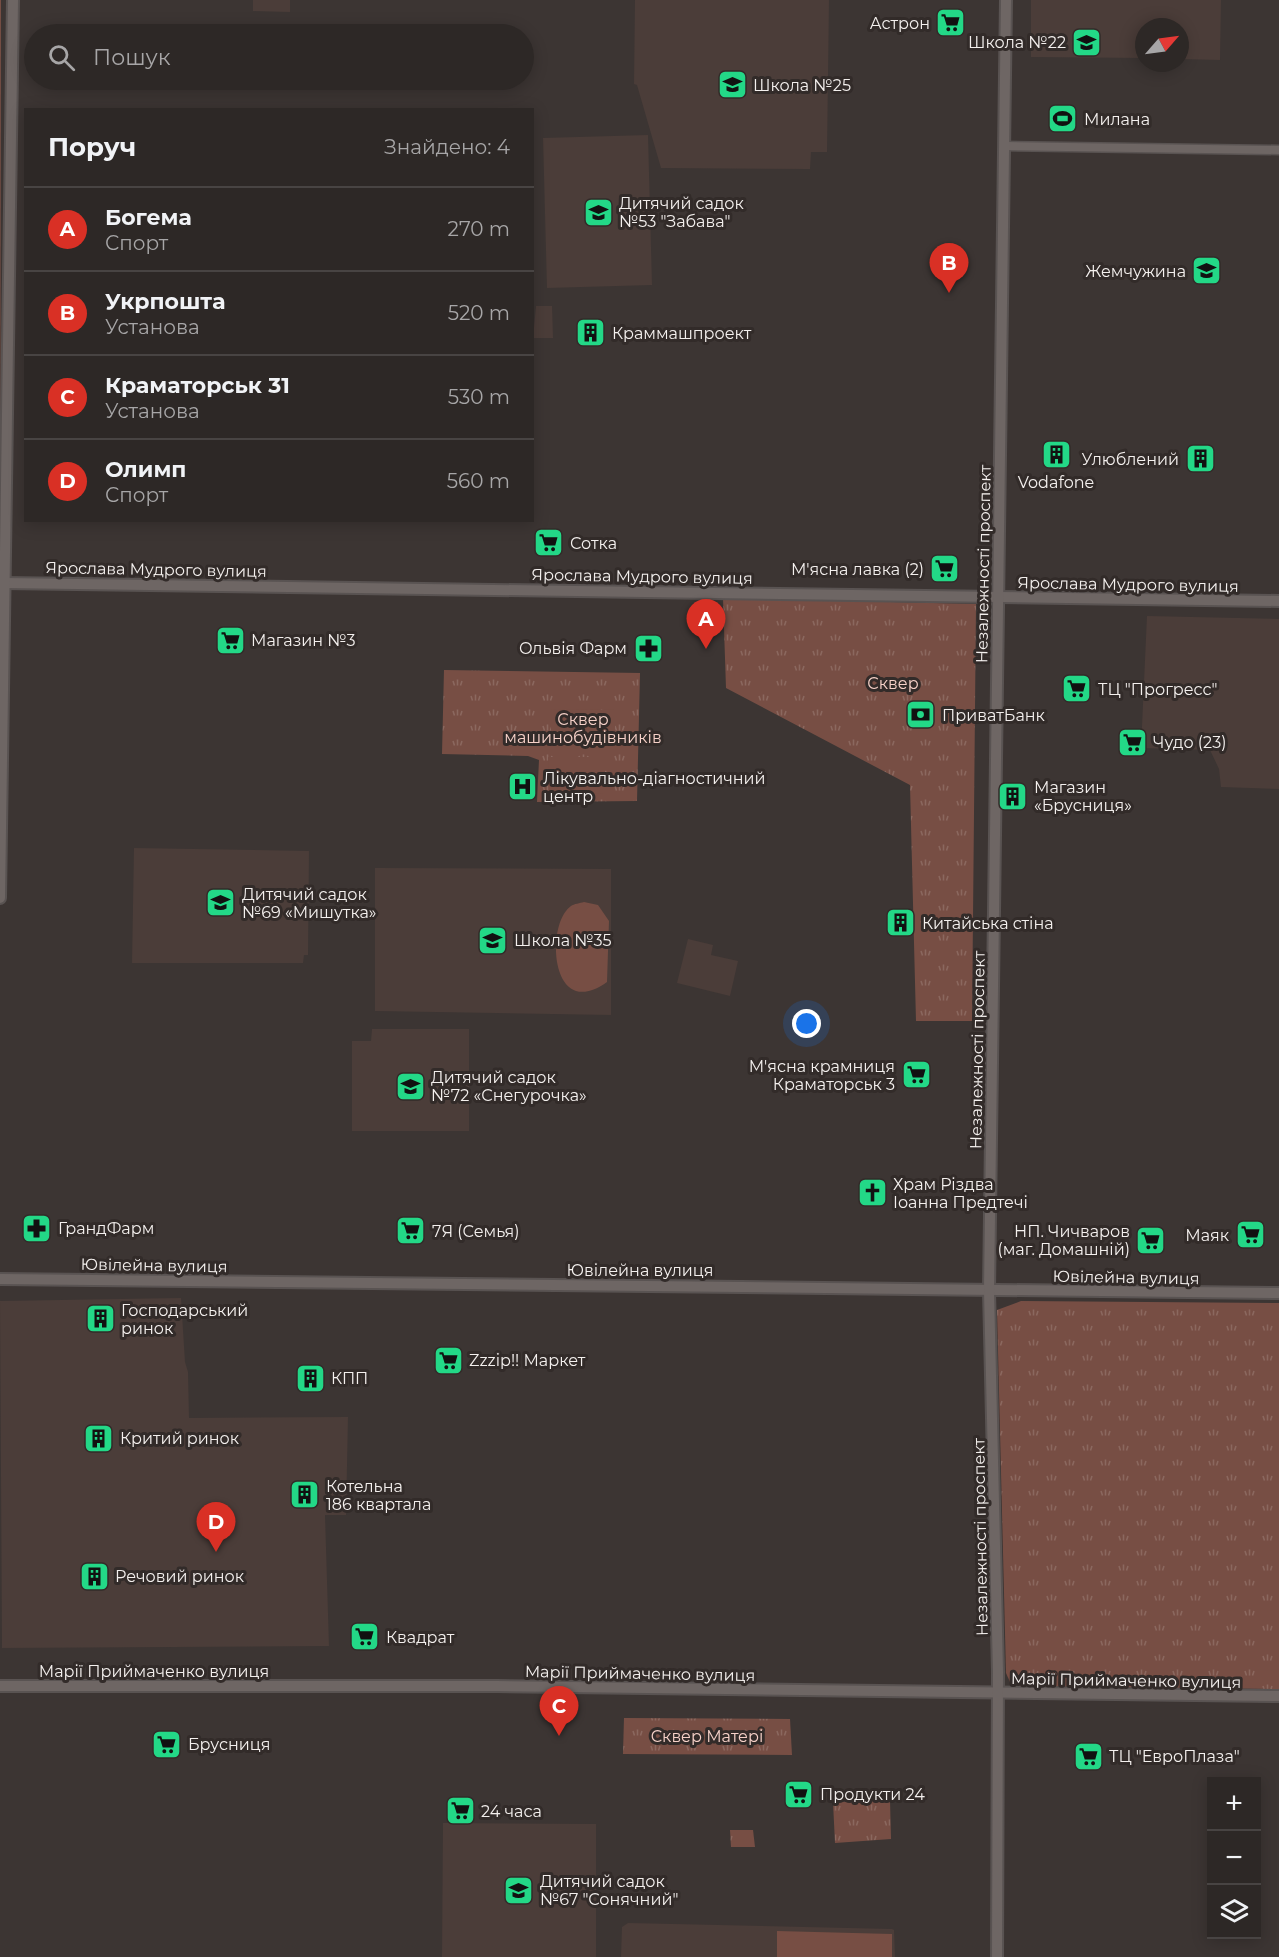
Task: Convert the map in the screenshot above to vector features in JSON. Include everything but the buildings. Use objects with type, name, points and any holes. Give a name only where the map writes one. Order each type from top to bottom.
[{"type":"street","points":[[0,898],[14,0]]},
{"type":"street","name":"Незалежності проспект","points":[[998,1957],[998,1693],[989,1291],[1006,0]]},
{"type":"street","points":[[1005,146],[1279,150]]},
{"type":"street","name":"Ярослава Мудрого вулиця","points":[[4,583],[1279,601]]},
{"type":"street","name":"Ювілейна вулиця","points":[[0,1279],[1279,1293]]},
{"type":"street","name":"Марії Приймаченко вулиця","points":[[0,1686],[497,1686],[1279,1696]]},
{"type":"shaded area","points":[[253,0],[290,0],[290,12],[253,11]]},
{"type":"shaded area","name":"Школа №25","points":[[635,0],[829,0],[827,152],[811,152],[810,169],[661,168],[637,85],[634,84]]},
{"type":"shaded area","name":"Школа №22","points":[[1031,0],[1221,0],[1220,60],[1189,59],[1189,18],[1135,18],[1135,58],[1031,57]]},
{"type":"shaded area","name":"Дитячий садок №53 \"Забава\"","points":[[648,135],[652,285],[547,288],[543,138]]},
{"type":"shaded area","points":[[536,306],[552,306],[553,338],[534,338]]},
{"type":"shaded area","points":[[1147,616],[1279,619],[1279,789],[1221,787],[1219,769],[1210,750],[1141,748]]},
{"type":"shaded area","name":"Дитячий садок №69 «Мишутка»","points":[[134,848],[309,851],[308,955],[304,955],[303,963],[132,963]]},
{"type":"shaded area","name":"Школа №35","points":[[375,868],[611,869],[611,1015],[375,1011]]},
{"type":"shaded area","points":[[688,939],[713,945],[711,955],[738,961],[730,996],[677,983]]},
{"type":"shaded area","name":"Дитячий садок №72 «Снегурочка»","points":[[372,1029],[469,1029],[469,1131],[352,1131],[352,1041],[371,1041]]},
{"type":"shaded area","name":"Критий ринок","points":[[181,1298],[185,1362],[188,1372],[189,1418],[348,1417],[346,1515],[325,1515],[329,1646],[2,1648],[0,1301]]},
{"type":"shaded area","name":"Дитячий садок №67 \"Сонячний\"","points":[[443,1823],[596,1824],[596,1957],[442,1957]]},
{"type":"shaded area","points":[[628,1923],[892,1929],[894,1930],[895,1957],[621,1957],[622,1927]]},
{"type":"green space","points":[[0,0],[1,0],[0,614]]},
{"type":"green space","name":"Сквер","points":[[723,598],[976,604],[972,1021],[916,1021],[910,785],[726,688]]},
{"type":"green space","name":"Сквер машинобудівників","points":[[444,670],[640,673],[637,801],[537,802],[539,760],[528,756],[442,754]]},
{"type":"green space","points":[[551,709],[615,710],[615,744],[551,743]]},
{"type":"green space","points":[[548,757],[605,757],[605,793],[549,794]]},
{"type":"green space","points":[[584,902],[598,905],[609,921],[607,982],[588,991],[574,990],[564,981],[558,966],[556,949],[563,916],[571,906]]},
{"type":"green space","points":[[1021,1301],[1279,1303],[1279,1689],[1022,1686],[1010,1682],[1006,1673],[997,1310]]},
{"type":"green space","name":"Сквер Матері","points":[[624,1718],[790,1719],[792,1755],[623,1754]]},
{"type":"green space","points":[[890,1801],[891,1839],[835,1843],[833,1802]]},
{"type":"green space","points":[[730,1830],[753,1830],[755,1847],[731,1847]]},
{"type":"green space","points":[[777,1931],[892,1934],[892,1957],[777,1957]]},
{"type":"place","name":"Астрон","points":[[951,23]]},
{"type":"place","name":"Школа №22","points":[[1087,42]]},
{"type":"place","name":"Школа №25","points":[[732,85]]},
{"type":"place","name":"Милана","points":[[1063,119]]},
{"type":"place","name":"Дитячий садок №53 \"Забава\"","points":[[598,212]]},
{"type":"place","name":"Жемчужина","points":[[1207,271]]},
{"type":"place","name":"Укрпошта","points":[[949,293]]},
{"type":"place","name":"Краммашпроект","points":[[591,333]]},
{"type":"place","name":"Vodafone","points":[[1056,454]]},
{"type":"place","name":"Улюблений","points":[[1200,459]]},
{"type":"place","name":"Сотка","points":[[549,543]]},
{"type":"place","name":"М'ясна лавка (2)","points":[[945,569]]},
{"type":"place","name":"Магазин №3","points":[[230,640]]},
{"type":"place","name":"Ольвія Фарм","points":[[648,648]]},
{"type":"place","name":"Богема","points":[[706,649]]},
{"type":"place","name":"ТЦ \"Прогресс\"","points":[[1077,689]]},
{"type":"place","name":"ПриватБанк","points":[[921,715]]},
{"type":"place","name":"Чудо (23)","points":[[1132,742]]},
{"type":"place","name":"Лікувально-діагностичний центр","points":[[522,787]]},
{"type":"place","name":"Магазин «Брусниця»","points":[[1013,796]]},
{"type":"place","name":"Дитячий садок №69 «Мишутка»","points":[[221,903]]},
{"type":"place","name":"Китайська стіна","points":[[901,923]]},
{"type":"place","name":"Школа №35","points":[[493,940]]},
{"type":"place","name":"М'ясна крамниця Краматорськ 3","points":[[916,1075]]},
{"type":"place","name":"Дитячий садок №72 «Снегурочка»","points":[[410,1086]]},
{"type":"place","name":"Храм Різдва Іоанна Предтечі","points":[[872,1193]]},
{"type":"place","name":"ГрандФарм","points":[[37,1228]]},
{"type":"place","name":"7Я (Семья)","points":[[411,1231]]},
{"type":"place","name":"Маяк","points":[[1250,1235]]},
{"type":"place","name":"НП. Чичваров (маг. Домашній)","points":[[1151,1240]]},
{"type":"place","name":"Господарський ринок","points":[[100,1319]]},
{"type":"place","name":"Zzzip!! Маркет","points":[[448,1360]]},
{"type":"place","name":"КПП","points":[[310,1378]]},
{"type":"place","name":"Критий ринок","points":[[99,1438]]},
{"type":"place","name":"Котельна 186 квартала","points":[[305,1495]]},
{"type":"place","name":"Олимп","points":[[216,1552]]},
{"type":"place","name":"Речовий ринок","points":[[94,1576]]},
{"type":"place","name":"Квадрат","points":[[365,1637]]},
{"type":"place","name":"Краматорськ 31","points":[[559,1736]]},
{"type":"place","name":"Брусниця","points":[[167,1744]]},
{"type":"place","name":"ТЦ \"ЕвроПлаза\"","points":[[1088,1756]]},
{"type":"place","name":"Продукти 24","points":[[799,1794]]},
{"type":"place","name":"24 часа","points":[[460,1811]]},
{"type":"place","name":"Дитячий садок №67 \"Сонячний\"","points":[[519,1890]]}]
